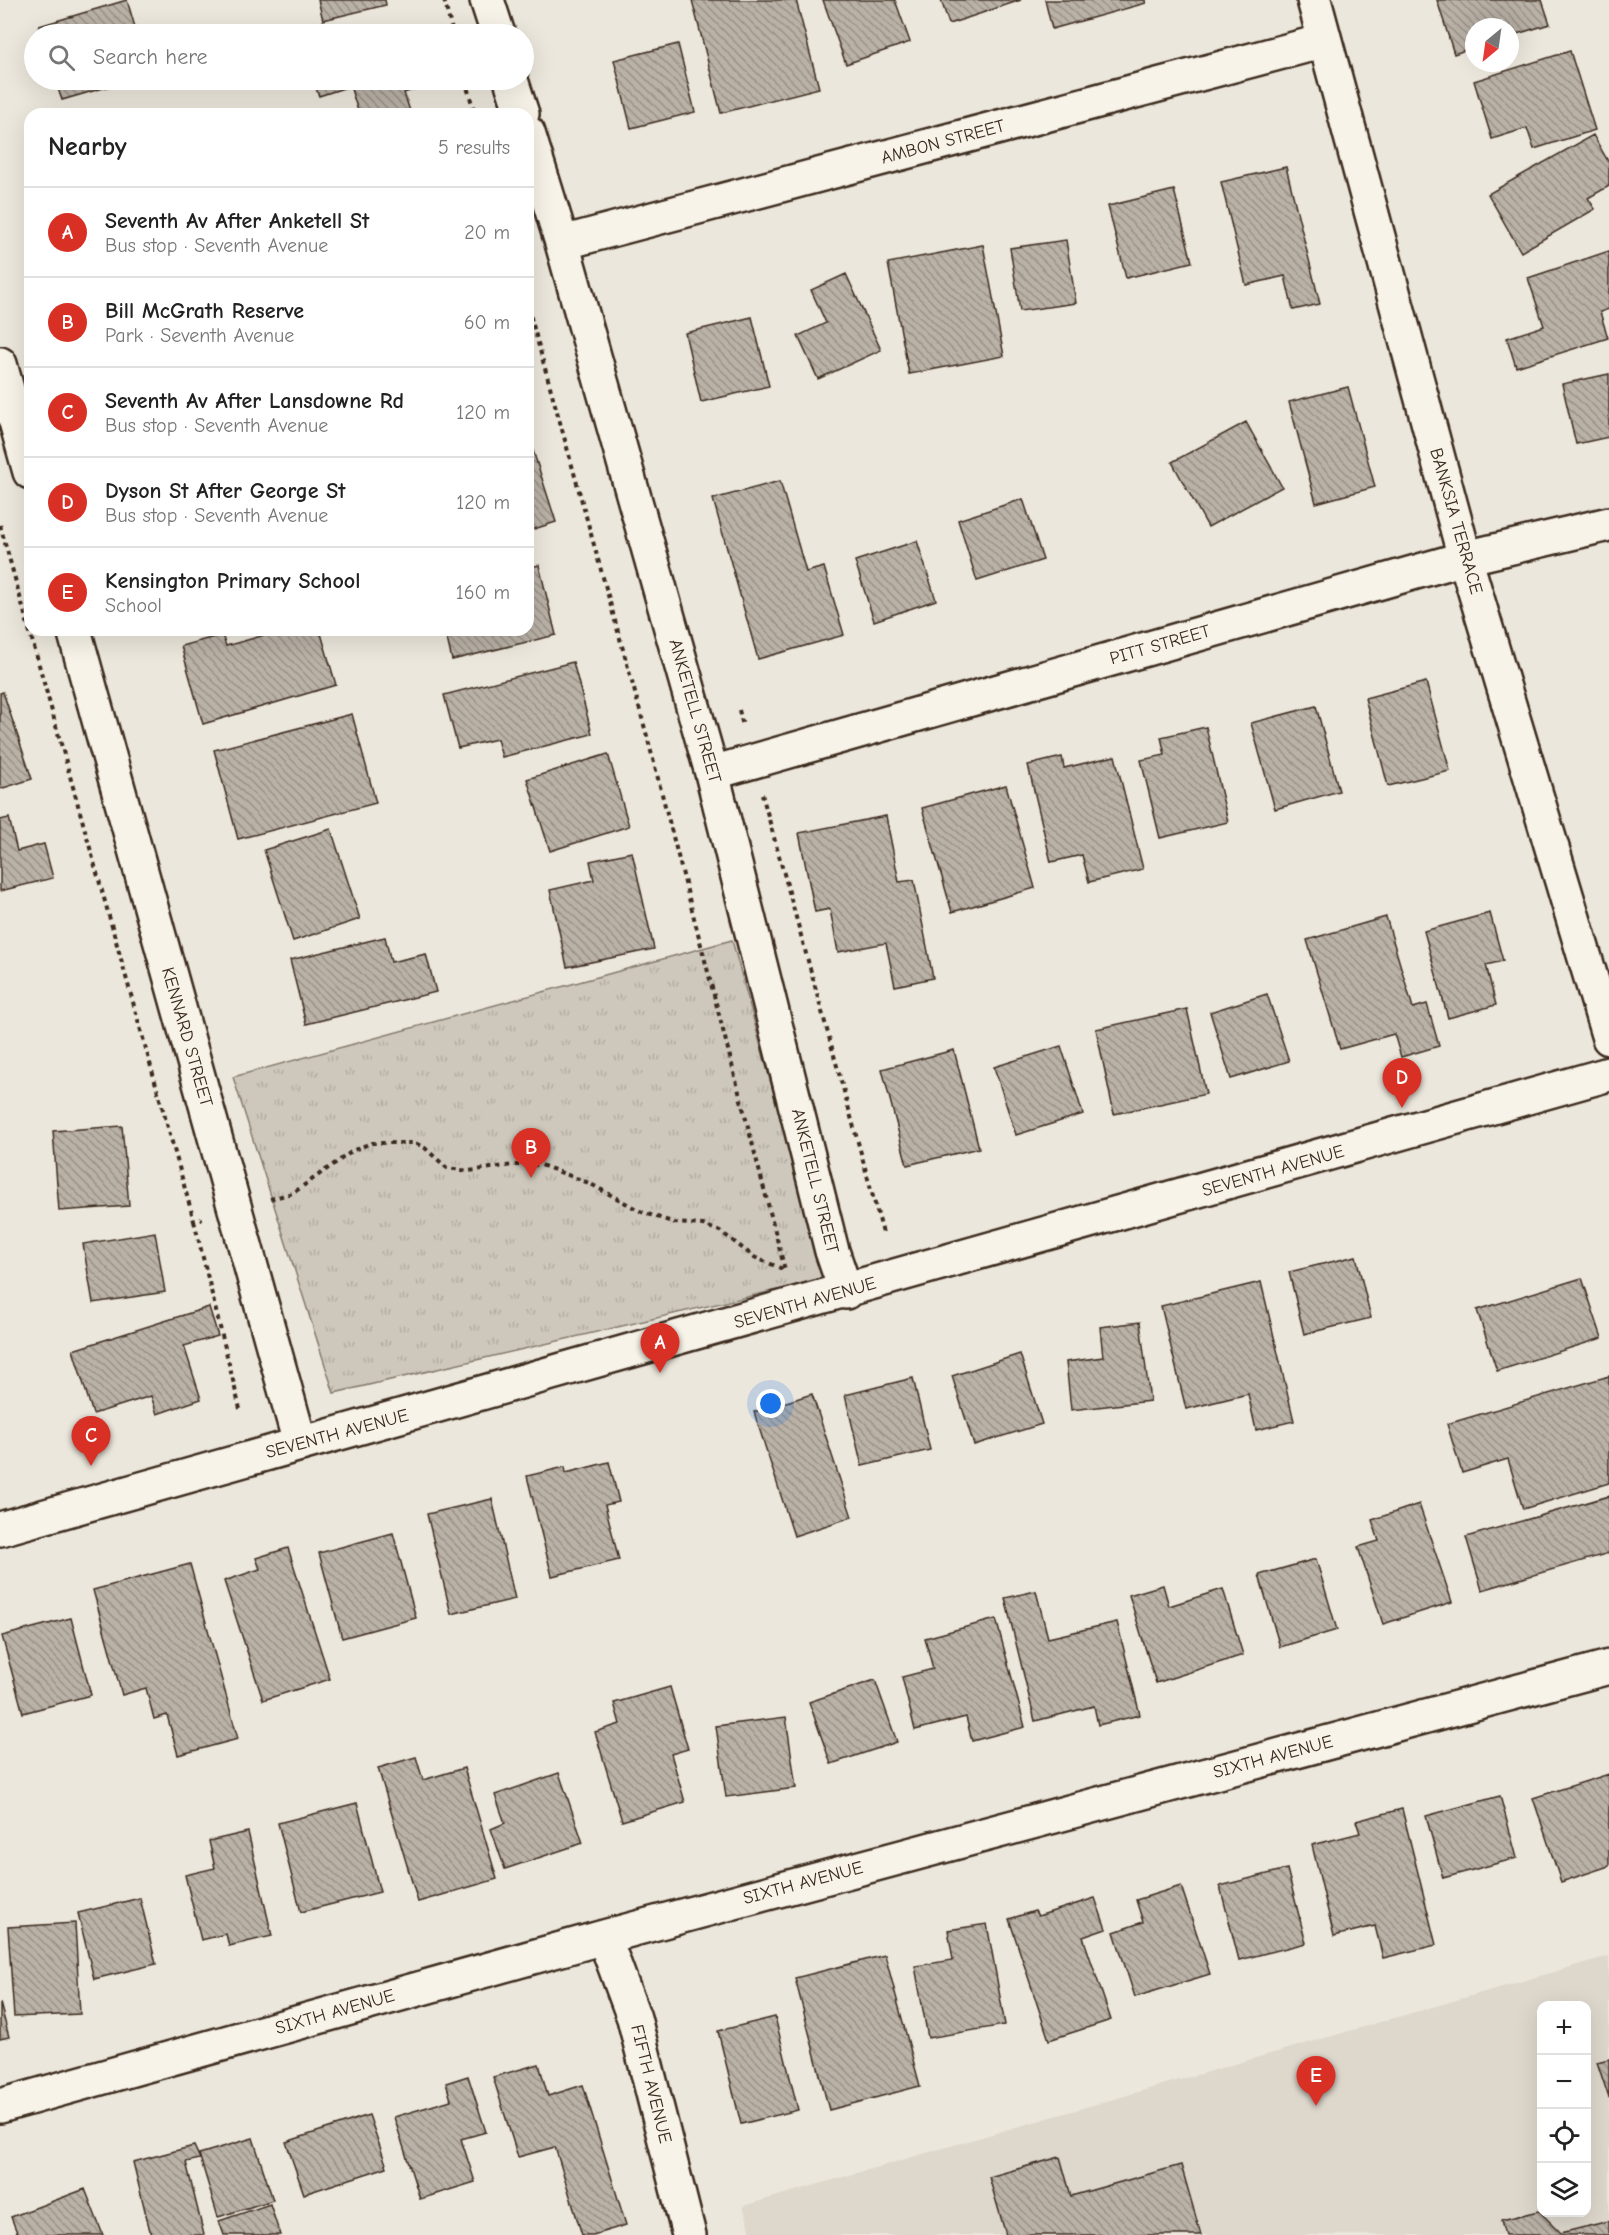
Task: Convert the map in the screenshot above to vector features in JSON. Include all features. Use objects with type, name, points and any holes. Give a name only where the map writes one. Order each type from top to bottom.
[{"type":"street","points":[[487,0],[495,24]]},
{"type":"street","name":"BANKSIA TERRACE","points":[[1314,0],[1466,558],[1609,1038]]},
{"type":"street","name":"AMBON STREET","points":[[562,243],[1324,41]]},
{"type":"street","points":[[514,90],[520,108]]},
{"type":"street","name":"ANKETELL STREET","points":[[534,153],[562,243],[712,773],[832,1251],[846,1292]]},
{"type":"street","points":[[0,364],[24,450]]},
{"type":"street","name":"PITT STREET","points":[[712,773],[1466,558],[1609,524]]},
{"type":"street","name":"KENNARD STREET","points":[[76,636],[300,1443]]},
{"type":"street","name":"SEVENTH AVENUE","points":[[0,1529],[300,1443],[846,1292],[1609,1074]]},
{"type":"street","name":"SIXTH AVENUE","points":[[0,2106],[604,1937],[1609,1667]]},
{"type":"street","name":"FIFTH AVENUE","points":[[604,1937],[634,2018],[689,2235]]},
{"type":"path","points":[[444,0],[450,24]]},
{"type":"path","points":[[468,90],[473,108]]},
{"type":"path","points":[[194,1221],[293,1193],[354,1150],[371,1143],[415,1143],[425,1148],[447,1168],[469,1171],[513,1165],[541,1165],[589,1183],[642,1212],[675,1223],[703,1225],[720,1231],[754,1257],[785,1270],[647,735],[534,329]]},
{"type":"path","points":[[0,525],[24,611]]},
{"type":"path","points":[[31,636],[194,1221],[240,1410]]},
{"type":"path","points":[[739,710],[883,1233]]},
{"type":"shaded area","points":[[1609,1956],[1609,2235],[752,2235],[743,2206]]},
{"type":"green space","points":[[732,940],[824,1279],[334,1393],[233,1077]]},
{"type":"building","points":[[127,0],[134,24],[46,24]]},
{"type":"building","points":[[318,0],[385,0],[386,5],[323,20]]},
{"type":"building","points":[[692,0],[796,0],[819,88],[721,113]]},
{"type":"building","points":[[823,0],[895,0],[910,42],[846,64]]},
{"type":"building","points":[[941,0],[1021,0],[949,24]]},
{"type":"building","points":[[1045,0],[1145,0],[1146,3],[1052,29]]},
{"type":"building","points":[[1437,0],[1542,0],[1550,24],[1519,33],[1519,18],[1465,18],[1465,50],[1454,54]]},
{"type":"building","points":[[678,44],[695,112],[631,128],[614,60]]},
{"type":"building","points":[[1570,51],[1595,130],[1534,149],[1527,128],[1492,139],[1474,81],[1503,72],[1519,72],[1519,67]]},
{"type":"building","points":[[58,90],[96,90],[62,100]]},
{"type":"building","points":[[317,90],[338,90],[319,96]]},
{"type":"building","points":[[351,90],[412,90],[404,93],[409,108],[357,108]]},
{"type":"building","points":[[1593,135],[1609,163],[1609,186],[1588,198],[1595,209],[1521,252],[1488,194]]},
{"type":"building","points":[[1286,167],[1320,304],[1293,310],[1285,276],[1246,285],[1221,182]]},
{"type":"building","points":[[1174,190],[1192,262],[1126,278],[1108,206]]},
{"type":"building","points":[[1066,240],[1076,303],[1020,311],[1010,248]]},
{"type":"building","points":[[983,245],[1004,356],[909,374],[888,263]]},
{"type":"building","points":[[1609,251],[1609,309],[1600,312],[1608,338],[1516,367],[1507,338],[1544,326],[1528,278]]},
{"type":"building","points":[[846,274],[881,350],[818,379],[798,336],[826,323],[811,290]]},
{"type":"building","points":[[752,317],[769,386],[701,402],[685,333]]},
{"type":"building","points":[[1609,374],[1609,437],[1576,444],[1562,384]]},
{"type":"building","points":[[1348,387],[1375,487],[1316,503],[1289,402]]},
{"type":"building","points":[[1246,422],[1282,487],[1208,527],[1172,462]]},
{"type":"building","points":[[534,454],[556,522],[534,529]]},
{"type":"building","points":[[780,481],[806,572],[824,567],[844,635],[758,659],[713,499]]},
{"type":"building","points":[[1023,499],[1043,560],[977,581],[958,520]]},
{"type":"building","points":[[917,541],[936,600],[874,621],[855,561]]},
{"type":"building","points":[[539,565],[556,635],[452,660],[446,636],[534,636],[534,566]]},
{"type":"building","points":[[222,636],[226,646],[261,636],[322,636],[336,685],[203,724],[181,646]]},
{"type":"building","points":[[573,662],[592,734],[502,757],[497,739],[458,748],[444,695]]},
{"type":"building","points":[[1426,682],[1450,771],[1388,786],[1365,698]]},
{"type":"building","points":[[3,692],[32,779],[0,789],[0,693]]},
{"type":"building","points":[[1316,706],[1339,791],[1275,809],[1251,723]]},
{"type":"building","points":[[352,714],[376,803],[238,839],[214,750]]},
{"type":"building","points":[[1206,727],[1228,822],[1160,838],[1141,760],[1165,755],[1161,737]]},
{"type":"building","points":[[608,754],[629,826],[550,851],[527,779]]},
{"type":"building","points":[[1115,756],[1143,869],[1089,882],[1082,855],[1051,862],[1028,765],[1062,757],[1064,768]]},
{"type":"building","points":[[1006,785],[1035,888],[952,912],[922,808]]},
{"type":"building","points":[[886,816],[899,882],[914,880],[933,978],[895,986],[886,943],[838,952],[830,909],[815,912],[799,833]]},
{"type":"building","points":[[9,818],[17,851],[44,844],[53,878],[0,891],[0,820]]},
{"type":"building","points":[[331,829],[360,919],[293,941],[264,850]]},
{"type":"building","points":[[632,852],[654,949],[567,967],[550,890],[594,880],[590,861]]},
{"type":"building","points":[[1490,913],[1503,961],[1486,965],[1496,1005],[1448,1018],[1424,931]]},
{"type":"building","points":[[1386,917],[1413,1008],[1427,1004],[1439,1046],[1401,1057],[1394,1034],[1340,1049],[1307,940]]},
{"type":"building","points":[[385,937],[391,962],[426,954],[436,992],[306,1024],[290,960]]},
{"type":"building","points":[[1267,994],[1289,1061],[1231,1079],[1210,1012]]},
{"type":"building","points":[[1187,1009],[1206,1094],[1114,1114],[1096,1029]]},
{"type":"building","points":[[1061,1046],[1083,1114],[1016,1135],[994,1067]]},
{"type":"building","points":[[954,1050],[979,1148],[907,1165],[882,1069]]},
{"type":"building","points":[[122,1126],[129,1206],[59,1211],[53,1131]]},
{"type":"building","points":[[155,1232],[165,1292],[93,1303],[83,1244]]},
{"type":"building","points":[[1356,1256],[1371,1318],[1304,1334],[1289,1272]]},
{"type":"building","points":[[1582,1278],[1602,1338],[1497,1371],[1477,1310]]},
{"type":"building","points":[[1261,1282],[1294,1421],[1256,1430],[1248,1394],[1186,1409],[1161,1306]]},
{"type":"building","points":[[209,1307],[218,1336],[184,1346],[201,1399],[157,1414],[151,1396],[93,1414],[73,1350]]},
{"type":"building","points":[[1140,1322],[1150,1401],[1071,1410],[1066,1362],[1103,1357],[1100,1327]]},
{"type":"building","points":[[1020,1354],[1042,1424],[974,1445],[952,1376]]},
{"type":"building","points":[[1609,1376],[1609,1483],[1523,1509],[1508,1459],[1462,1473],[1447,1424]]},
{"type":"building","points":[[913,1378],[930,1450],[862,1466],[845,1395]]},
{"type":"building","points":[[812,1394],[852,1517],[794,1536],[754,1412]]},
{"type":"building","points":[[609,1462],[619,1502],[605,1505],[619,1560],[552,1576],[527,1476],[565,1467],[566,1473]]},
{"type":"building","points":[[1609,1496],[1609,1553],[1482,1590],[1466,1537]]},
{"type":"building","points":[[492,1499],[515,1599],[451,1614],[427,1514]]},
{"type":"building","points":[[1419,1504],[1452,1602],[1383,1624],[1358,1547],[1379,1541],[1372,1520]]},
{"type":"building","points":[[393,1533],[416,1618],[342,1638],[319,1553]]},
{"type":"building","points":[[288,1548],[330,1679],[263,1700],[224,1581],[260,1569],[256,1558]]},
{"type":"building","points":[[1316,1559],[1337,1630],[1280,1647],[1259,1575]]},
{"type":"building","points":[[190,1564],[238,1739],[178,1755],[167,1715],[154,1719],[146,1688],[122,1695],[93,1590]]},
{"type":"building","points":[[1163,1585],[1169,1606],[1223,1589],[1243,1655],[1156,1683],[1129,1595]]},
{"type":"building","points":[[1036,1591],[1048,1638],[1117,1622],[1140,1715],[1098,1725],[1094,1706],[1035,1721],[1005,1598]]},
{"type":"building","points":[[71,1618],[91,1695],[23,1713],[2,1636]]},
{"type":"building","points":[[996,1619],[1025,1727],[972,1741],[966,1717],[915,1730],[902,1677],[933,1669],[925,1638]]},
{"type":"building","points":[[875,1680],[897,1742],[831,1764],[809,1702]]},
{"type":"building","points":[[670,1687],[688,1749],[671,1754],[685,1802],[622,1821],[595,1732],[620,1724],[614,1703]]},
{"type":"building","points":[[786,1717],[796,1788],[726,1797],[716,1726]]},
{"type":"building","points":[[416,1757],[423,1780],[464,1768],[497,1879],[418,1902],[378,1768]]},
{"type":"building","points":[[559,1773],[583,1843],[505,1869],[491,1829],[505,1823],[495,1795]]},
{"type":"building","points":[[1609,1774],[1609,1866],[1561,1882],[1533,1798]]},
{"type":"building","points":[[1500,1796],[1517,1858],[1443,1878],[1426,1816]]},
{"type":"building","points":[[357,1803],[380,1892],[301,1912],[278,1823]]},
{"type":"building","points":[[1402,1809],[1436,1945],[1383,1958],[1375,1926],[1334,1936],[1312,1845],[1360,1833],[1356,1821]]},
{"type":"building","points":[[248,1832],[272,1936],[229,1946],[226,1934],[201,1940],[185,1875],[215,1868],[209,1841]]},
{"type":"building","points":[[1287,1869],[1306,1943],[1239,1960],[1220,1886]]},
{"type":"building","points":[[1181,1886],[1210,1974],[1135,1997],[1114,1932],[1143,1922],[1136,1900]]},
{"type":"building","points":[[140,1898],[156,1964],[94,1979],[78,1913]]},
{"type":"building","points":[[1095,1898],[1106,1929],[1083,1937],[1111,2020],[1049,2040],[1009,1919],[1035,1911],[1038,1916]]},
{"type":"building","points":[[75,1923],[80,2014],[14,2017],[8,1927]]},
{"type":"building","points":[[987,1924],[1005,2025],[928,2038],[915,1966],[953,1960],[948,1930]]},
{"type":"building","points":[[885,1955],[920,2086],[829,2110],[795,1978]]},
{"type":"building","points":[[0,2003],[9,2037],[0,2039]]},
{"type":"building","points":[[775,2017],[798,2110],[741,2124],[718,2031]]},
{"type":"building","points":[[1609,2059],[1609,2098],[1597,2062]]},
{"type":"building","points":[[539,2064],[548,2096],[583,2085],[626,2225],[593,2235],[582,2235],[555,2147],[518,2157],[493,2077]]},
{"type":"building","points":[[468,2076],[486,2132],[461,2139],[475,2182],[420,2199],[394,2117],[451,2100],[446,2083]]},
{"type":"building","points":[[369,2115],[387,2167],[304,2194],[286,2142]]},
{"type":"building","points":[[253,2138],[273,2200],[218,2217],[199,2154]]},
{"type":"building","points":[[194,2146],[200,2159],[186,2162],[204,2235],[151,2235],[133,2162]]},
{"type":"building","points":[[1060,2157],[1071,2196],[1181,2165],[1201,2235],[1006,2235],[989,2177]]},
{"type":"building","points":[[85,2189],[103,2235],[18,2235],[11,2217]]},
{"type":"building","points":[[270,2204],[280,2235],[224,2235],[219,2221]]},
{"type":"building","points":[[1537,2211],[1537,2217],[1545,2217],[1561,2233],[1609,2221],[1609,2235],[1505,2235],[1501,2220]]},
{"type":"place","name":"Dyson St After George St","points":[[1402,1108]]},
{"type":"place","name":"Bill McGrath Reserve","points":[[531,1178]]},
{"type":"place","name":"Seventh Av After Anketell St","points":[[660,1373]]},
{"type":"place","name":"Seventh Av After Lansdowne Rd","points":[[91,1466]]},
{"type":"place","name":"Kensington Primary School","points":[[1316,2106]]}]
